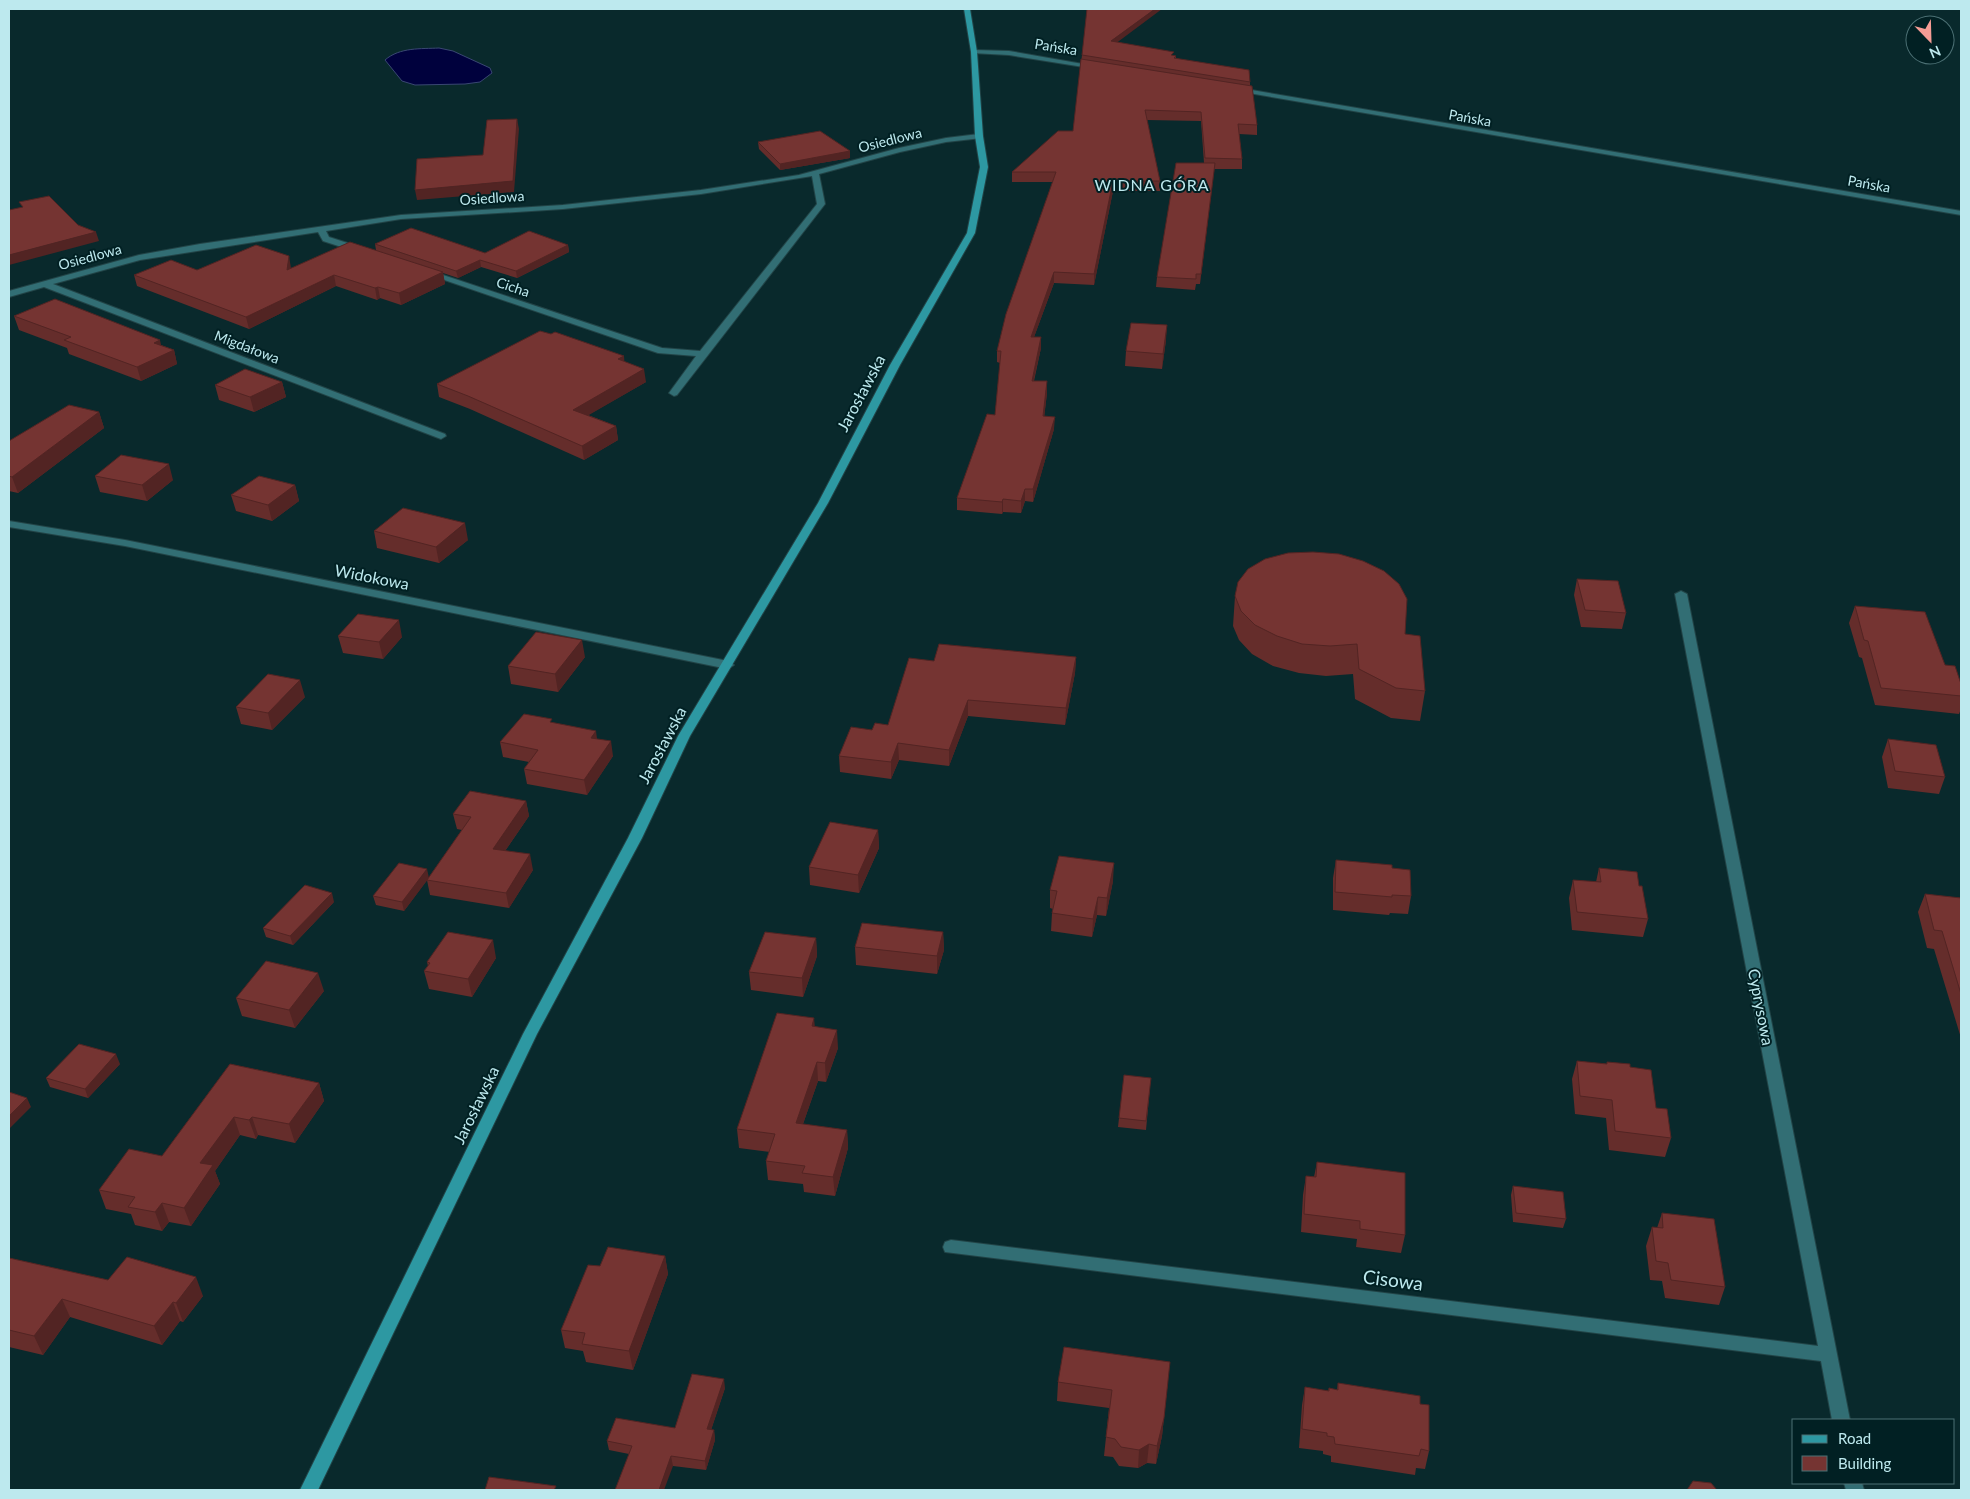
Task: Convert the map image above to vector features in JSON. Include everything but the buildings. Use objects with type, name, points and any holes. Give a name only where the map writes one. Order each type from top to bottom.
[{"type":"main road","name":"Jarosławska","points":[[309,1490],[530,1034],[635,838],[684,736],[728,665],[822,503],[895,365],[971,233],[984,167],[979,136],[974,52],[967,9]]},
{"type":"street","name":"Pańska","points":[[974,52],[1009,53],[1105,68]]},
{"type":"street","name":"Pańska","points":[[1230,88],[1961,213]]},
{"type":"street","name":"Osiedlowa","points":[[9,294],[139,258],[401,217],[563,207],[702,192],[799,178],[899,150],[946,140],[979,136]]},
{"type":"street","points":[[674,393],[821,204],[815,173]]},
{"type":"street","points":[[321,229],[326,239],[373,254]]},
{"type":"street","name":"Cicha","points":[[419,270],[661,351],[703,354]]},
{"type":"street","name":"Migdałowa","points":[[44,284],[441,436]]},
{"type":"street","name":"Widokowa","points":[[9,524],[135,545],[728,665]]},
{"type":"street","name":"Cyprysowa","points":[[1681,594],[1841,1419]]},
{"type":"street","name":"Cisowa","points":[[951,1247],[1829,1355]]},
{"type":"shaded area","points":[[439,48],[453,51],[490,68],[492,73],[480,82],[415,85],[402,81],[385,60],[404,51]]},
{"type":"district","name":"WIDNA GÓRA","points":[[1152,185]]}]
